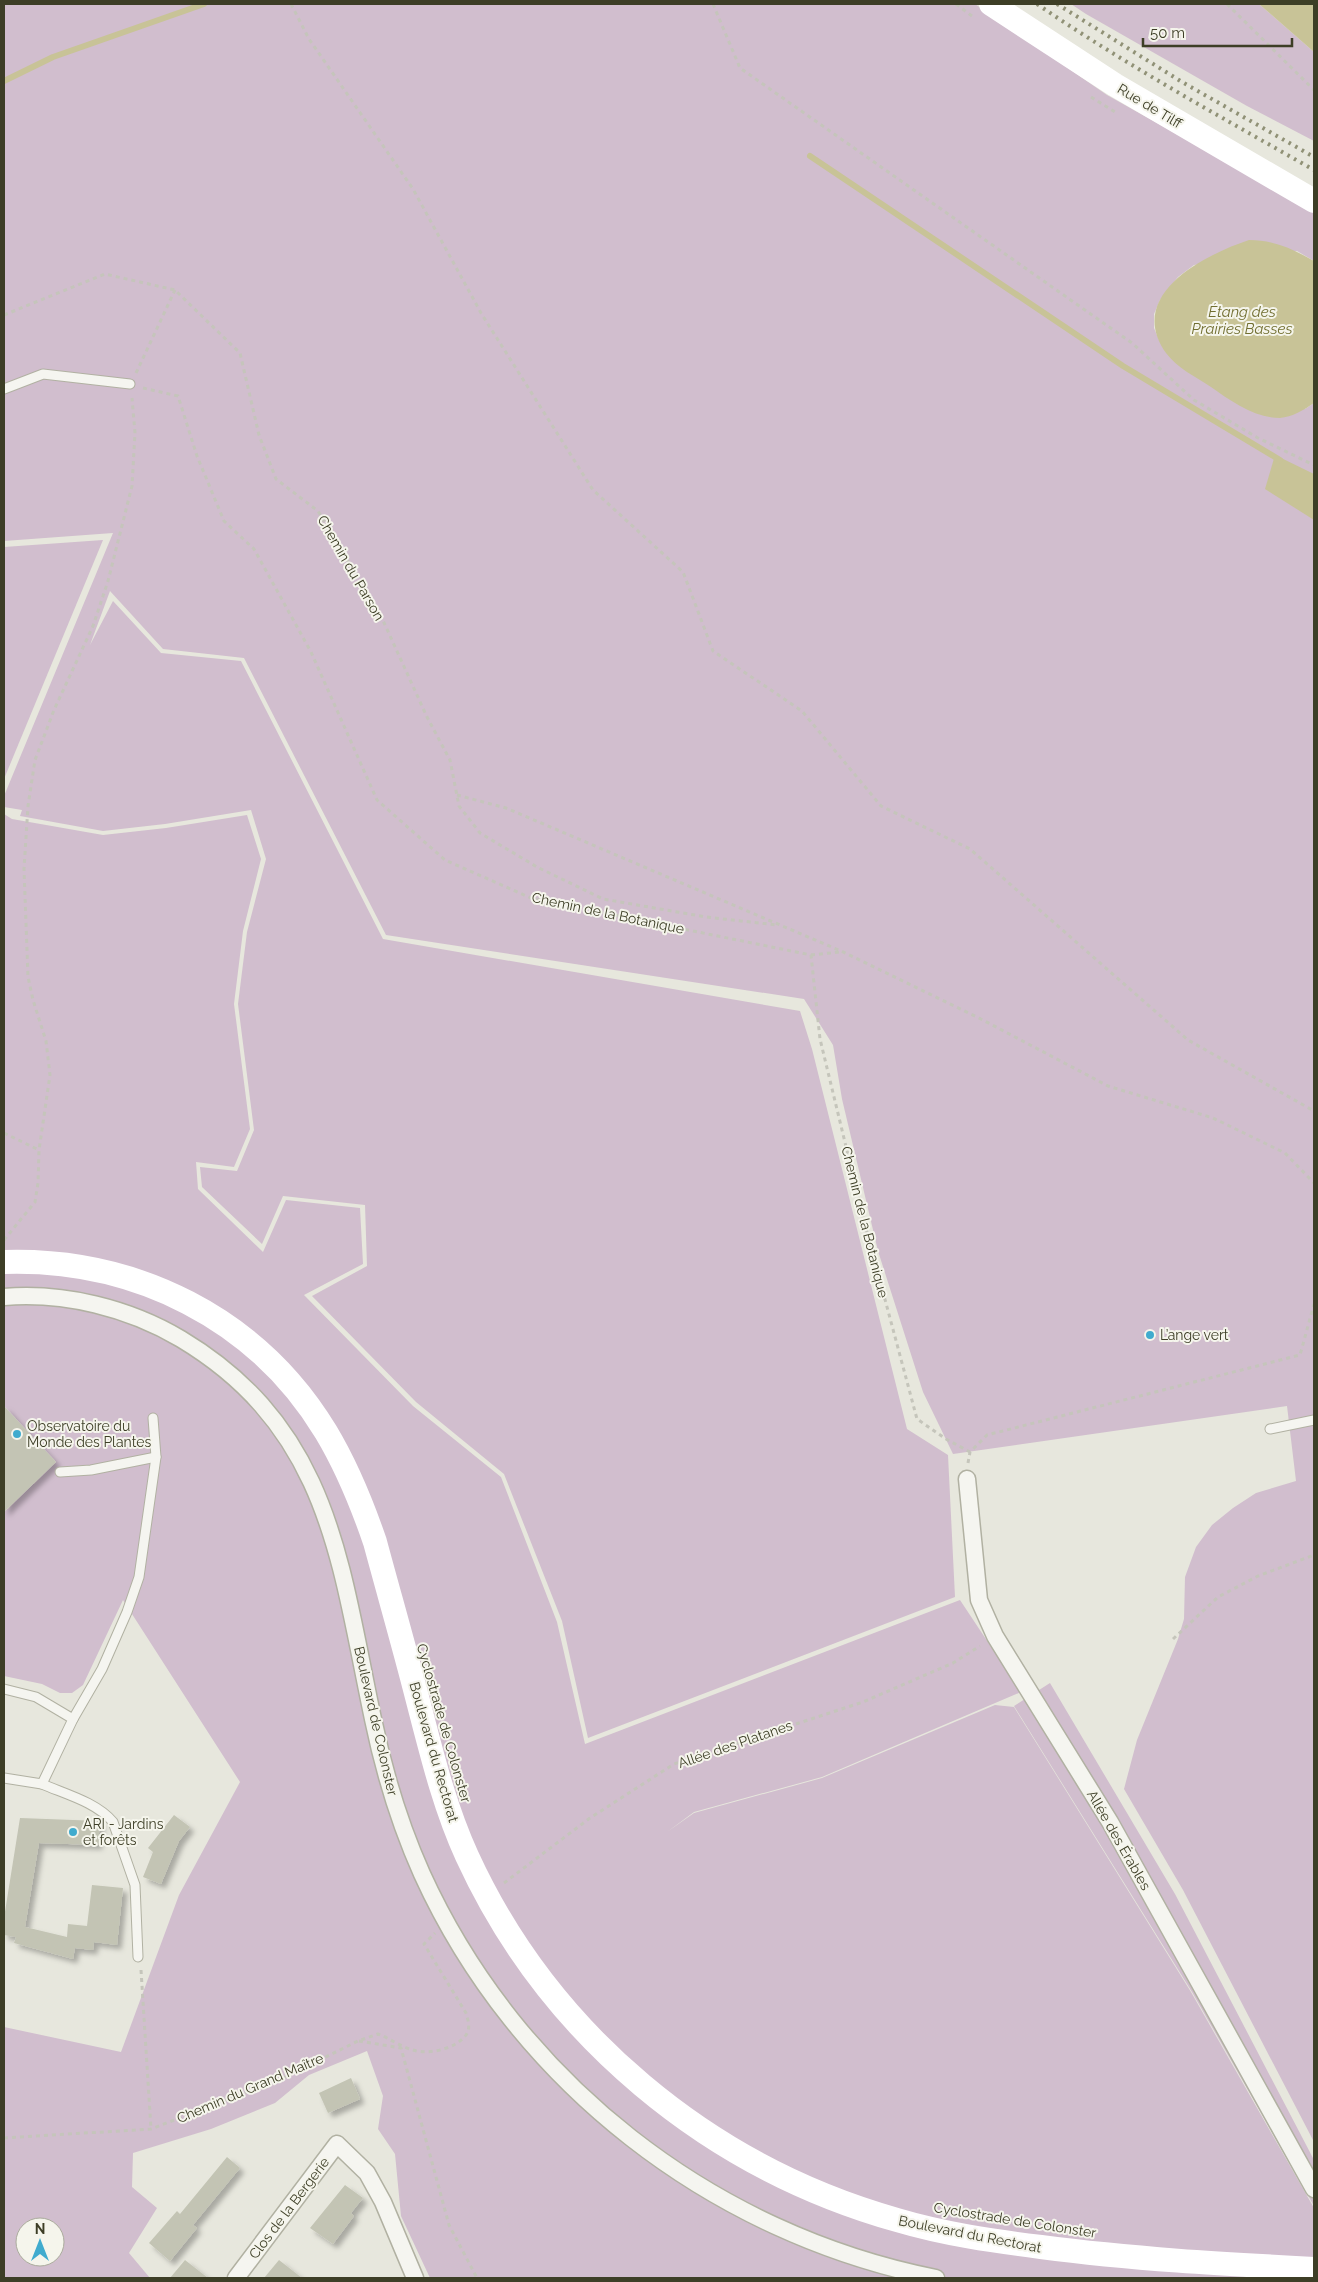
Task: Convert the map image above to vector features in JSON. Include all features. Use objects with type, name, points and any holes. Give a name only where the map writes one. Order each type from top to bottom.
[{"type":"main road","name":"Rue de Tilff","points":[[991,4],[1115,85],[1314,201]]},
{"type":"main road","name":"Boulevard du Rectorat","points":[[8,1252],[104,1271],[140,1281],[174,1295],[210,1315],[261,1353],[306,1403],[339,1455],[364,1511],[375,1542],[449,1812],[467,1856],[489,1899],[543,1982],[578,2024],[624,2071],[665,2106],[717,2142],[755,2164],[808,2189],[900,2222],[1005,2243],[1074,2252],[1199,2263],[1314,2269]]},
{"type":"street","name":"Boulevard de Colonster","points":[[4,1298],[40,1296],[87,1303],[137,1317],[169,1331],[201,1351],[252,1394],[296,1451],[318,1495],[337,1549],[384,1767],[400,1819],[422,1872],[442,1913],[470,1961],[512,2019],[558,2073],[620,2130],[659,2160],[742,2211],[788,2233],[871,2264],[936,2278]]},
{"type":"street","name":"Allée des Érables","points":[[967,1478],[979,1600],[995,1636],[1110,1822],[1314,2189]]},
{"type":"street","name":"Clos de la Bergerie","points":[[236,2278],[337,2144],[367,2173],[384,2202],[415,2278]]},
{"type":"lane","points":[[4,389],[43,374],[130,384]]},
{"type":"lane","points":[[42,1784],[73,1719],[102,1669],[127,1612],[139,1577],[156,1457],[153,1418]]},
{"type":"lane","points":[[1270,1429],[1314,1420]]},
{"type":"lane","points":[[60,1472],[91,1470],[156,1457]]},
{"type":"lane","points":[[4,1689],[36,1697],[73,1719]]},
{"type":"lane","points":[[4,1778],[42,1784],[80,1800],[108,1815],[113,1822],[135,1886],[138,1957]]},
{"type":"path","points":[[291,4],[309,39],[413,189],[482,313],[593,490],[683,572],[712,650],[802,711],[881,806],[970,849],[1188,1040],[1314,1111]]},
{"type":"path","points":[[713,4],[740,68],[1132,343],[1194,400],[1258,438],[1314,465]]},
{"type":"path","points":[[1227,4],[1314,90]]},
{"type":"path","points":[[4,315],[105,274],[175,290],[130,384],[135,433],[132,486],[108,581],[93,626],[54,710],[35,760],[28,806],[24,869],[28,977],[46,1041],[50,1075],[39,1150],[38,1183],[35,1202],[4,1241],[8,1252]]},
{"type":"path","name":"Chemin du Parson","points":[[175,290],[240,353],[259,435],[276,479],[318,511],[381,616],[427,717],[450,760],[459,806],[480,833],[536,867],[603,900],[706,917],[777,925]]},
{"type":"path","name":"Chemin de la Botanique","points":[[130,384],[178,396],[197,456],[224,521],[254,549],[311,652],[377,800],[445,860],[531,898],[811,955],[820,1039],[864,1221],[917,1419],[970,1452]]},
{"type":"path","points":[[457,795],[506,808],[841,952],[979,1018],[1108,1086],[1213,1118],[1285,1153],[1314,1183]]},
{"type":"path","points":[[811,955],[841,952]]},
{"type":"path","points":[[4,1133],[39,1150]]},
{"type":"path","points":[[967,1478],[970,1452],[987,1434],[1300,1355],[1314,1304]]},
{"type":"path","points":[[1173,1639],[1218,1597],[1258,1576],[1314,1554]]},
{"type":"path","name":"Allée des Platanes","points":[[500,1886],[590,1818],[674,1764],[863,1702],[953,1663],[995,1636]]},
{"type":"path","points":[[501,1877],[508,1890]]},
{"type":"path","name":"Chemin du Grand Maître","points":[[4,2138],[151,2129],[283,2078],[358,2041],[378,2034],[412,2050],[432,2052],[456,2043],[466,2035],[469,2025],[466,2013],[424,1944],[435,1933]]},
{"type":"path","points":[[138,1957],[144,1990],[151,2129]]},
{"type":"path","points":[[358,2041],[401,2048],[449,2226],[477,2278]]},
{"type":"shaded area","points":[[4,4],[975,4],[1107,95],[1314,211],[1314,261],[1297,251],[1194,265],[1178,277],[1160,300],[1154,314],[1154,328],[1159,340],[1305,409],[1314,403],[1314,2142],[1183,1890],[1124,1789],[1137,1740],[1178,1639],[1184,1619],[1185,1577],[1196,1547],[1212,1525],[1233,1508],[1256,1493],[1296,1481],[1287,1406],[953,1454],[923,1392],[878,1251],[842,1099],[833,1045],[804,999],[386,935],[244,658],[163,649],[110,591],[90,645],[113,601],[161,653],[241,661],[383,939],[800,1011],[812,1049],[907,1429],[948,1455],[955,1597],[588,1738],[562,1621],[504,1474],[416,1402],[312,1296],[367,1266],[365,1205],[283,1196],[262,1244],[202,1187],[200,1167],[237,1171],[254,1130],[238,1004],[247,932],[266,859],[251,810],[165,824],[103,831],[20,816],[22,810],[4,807],[4,796],[113,533],[4,541]]},
{"type":"shaded area","points":[[1071,4],[1259,4],[1314,52],[1314,141],[1247,106]]},
{"type":"shaded area","points":[[103,540],[4,779],[4,547]]},
{"type":"shaded area","points":[[4,814],[12,819],[103,835],[166,828],[247,815],[261,859],[243,931],[234,1004],[250,1129],[234,1167],[196,1162],[198,1189],[263,1252],[286,1200],[360,1208],[363,1264],[304,1295],[413,1406],[501,1477],[557,1622],[585,1744],[960,1600],[1021,1692],[822,1777],[694,1812],[667,1832],[694,1813],[822,1778],[995,1705],[1014,1707],[1191,1992],[1314,2208],[1314,2278],[430,2278],[401,2216],[395,2154],[378,2129],[383,2096],[367,2051],[309,2075],[275,2103],[211,2129],[133,2153],[132,2187],[157,2208],[129,2253],[150,2278],[4,2278],[4,2027],[121,2052],[179,1895],[240,1782],[123,1600],[83,1685],[72,1693],[60,1693],[42,1684],[4,1676],[4,1512],[56,1462],[4,1406]]},
{"type":"shaded area","points":[[1050,1683],[1175,1894],[1314,2160],[1314,2206],[1192,1992],[1014,1706]]},
{"type":"water","points":[[1259,4],[1314,4],[1314,52]]},
{"type":"water","name":"Étang des Prairies Basses","points":[[1249,240],[1258,240],[1283,246],[1314,261],[1314,403],[1298,413],[1280,418],[1252,412],[1187,372],[1166,353],[1156,332],[1155,313],[1162,296],[1175,280],[1211,256]]},
{"type":"water","points":[[1275,455],[1314,474],[1314,520],[1265,489]]},
{"type":"building","name":"Observatoire du Monde des Plantes","points":[[4,1406],[56,1462],[4,1512]]},
{"type":"building","points":[[174,1815],[190,1827],[179,1841],[161,1884],[143,1877],[153,1852],[148,1848]]},
{"type":"building","points":[[20,1818],[100,1821],[98,1845],[39,1843],[25,1927],[67,1937],[68,1924],[87,1926],[92,1885],[123,1888],[117,1945],[94,1942],[93,1950],[75,1948],[73,1959],[14,1943],[16,1937],[4,1935],[4,1918]]},
{"type":"building","points":[[351,2078],[360,2099],[328,2113],[319,2093]]},
{"type":"building","points":[[227,2157],[240,2168],[193,2225],[197,2228],[170,2261],[149,2243],[177,2211],[180,2214]]},
{"type":"building","points":[[345,2185],[363,2198],[351,2213],[354,2216],[333,2244],[310,2228]]},
{"type":"building","points":[[185,2260],[208,2278],[170,2278]]},
{"type":"building","points":[[279,2260],[302,2278],[264,2278]]},
{"type":"waterway","points":[[4,81],[53,57],[204,4]]},
{"type":"waterway","points":[[810,156],[1123,366],[1280,460]]},
{"type":"railway","points":[[1037,4],[1139,69],[1314,170]]},
{"type":"railway","points":[[1057,4],[1182,82],[1314,157]]},
{"type":"place","name":"L’ange vert","points":[[1150,1335]]},
{"type":"place","name":"Observatoire du Monde des Plantes","points":[[17,1434]]},
{"type":"place","name":"ARI - Jardins et forêts","points":[[73,1832]]}]
